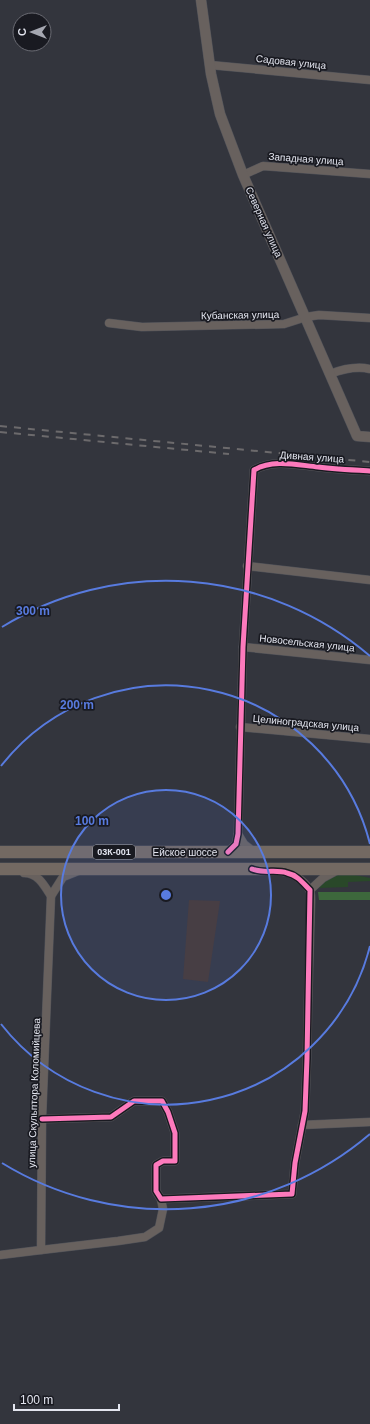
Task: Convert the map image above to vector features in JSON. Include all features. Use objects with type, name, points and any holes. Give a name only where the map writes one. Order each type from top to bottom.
[{"type":"main road","name":"Ейское шоссе","points":[[0,852],[370,852]]},
{"type":"main road","name":"Ейское шоссе","points":[[0,870],[370,869]]},
{"type":"street","name":"Северная улица","points":[[200,0],[210,65],[220,114],[243,175],[357,436],[370,437]]},
{"type":"street","name":"Садовая улица","points":[[210,65],[370,80]]},
{"type":"street","name":"Западная улица","points":[[243,175],[263,166],[370,174]]},
{"type":"street","name":"Кубанская улица","points":[[109,323],[142,327],[284,324],[306,317],[319,315],[370,318]]},
{"type":"street","points":[[330,374],[341,369],[370,369]]},
{"type":"street","name":"Дивная улица","points":[[247,566],[254,470],[264,465],[298,464],[370,471]]},
{"type":"street","points":[[228,852],[236,844],[238,834],[240,727],[247,566],[370,580]]},
{"type":"street","name":"Новосельская улица","points":[[243,647],[370,660]]},
{"type":"street","name":"Целиноградская улица","points":[[240,727],[370,739]]},
{"type":"street","points":[[238,834],[244,844],[254,852]]},
{"type":"street","points":[[0,870],[2,873],[33,874],[41,881],[51,896],[63,877],[84,869]]},
{"type":"street","points":[[161,1199],[292,1194],[295,1163],[305,1111],[308,1058],[310,890],[299,878],[286,872],[260,872],[252,869]]},
{"type":"street","points":[[310,890],[323,878],[340,869]]},
{"type":"street","name":"улица Скульптора Коломийцева","points":[[41,1250],[42,1119],[51,896]]},
{"type":"street","points":[[0,1255],[118,1241],[145,1236],[159,1228],[163,1209],[161,1199],[156,1191],[156,1165],[163,1161],[176,1160],[175,1133],[168,1112],[162,1101],[134,1101],[111,1117],[42,1119]]},
{"type":"street","points":[[302,1125],[370,1122]]},
{"type":"shaded area","points":[[189,900],[220,901],[208,982],[183,979]]},
{"type":"green space","points":[[334,875],[355,875],[370,878],[370,881],[348,882],[348,887],[318,888],[320,884]]},
{"type":"green space","points":[[318,892],[370,892],[370,900],[319,900]]},
{"type":"railway","points":[[0,426],[370,462]]},
{"type":"railway","points":[[0,432],[229,454]]},
{"type":"cycle path","points":[[228,852],[236,844],[238,834],[243,647],[254,470],[269,465],[294,464],[370,471]]},
{"type":"cycle path","points":[[42,1119],[111,1117],[134,1101],[162,1101],[168,1112],[175,1133],[175,1161],[163,1161],[156,1165],[156,1191],[161,1199],[292,1194],[295,1163],[305,1111],[310,890],[300,880],[291,874],[279,871],[261,871],[252,869]]}]
